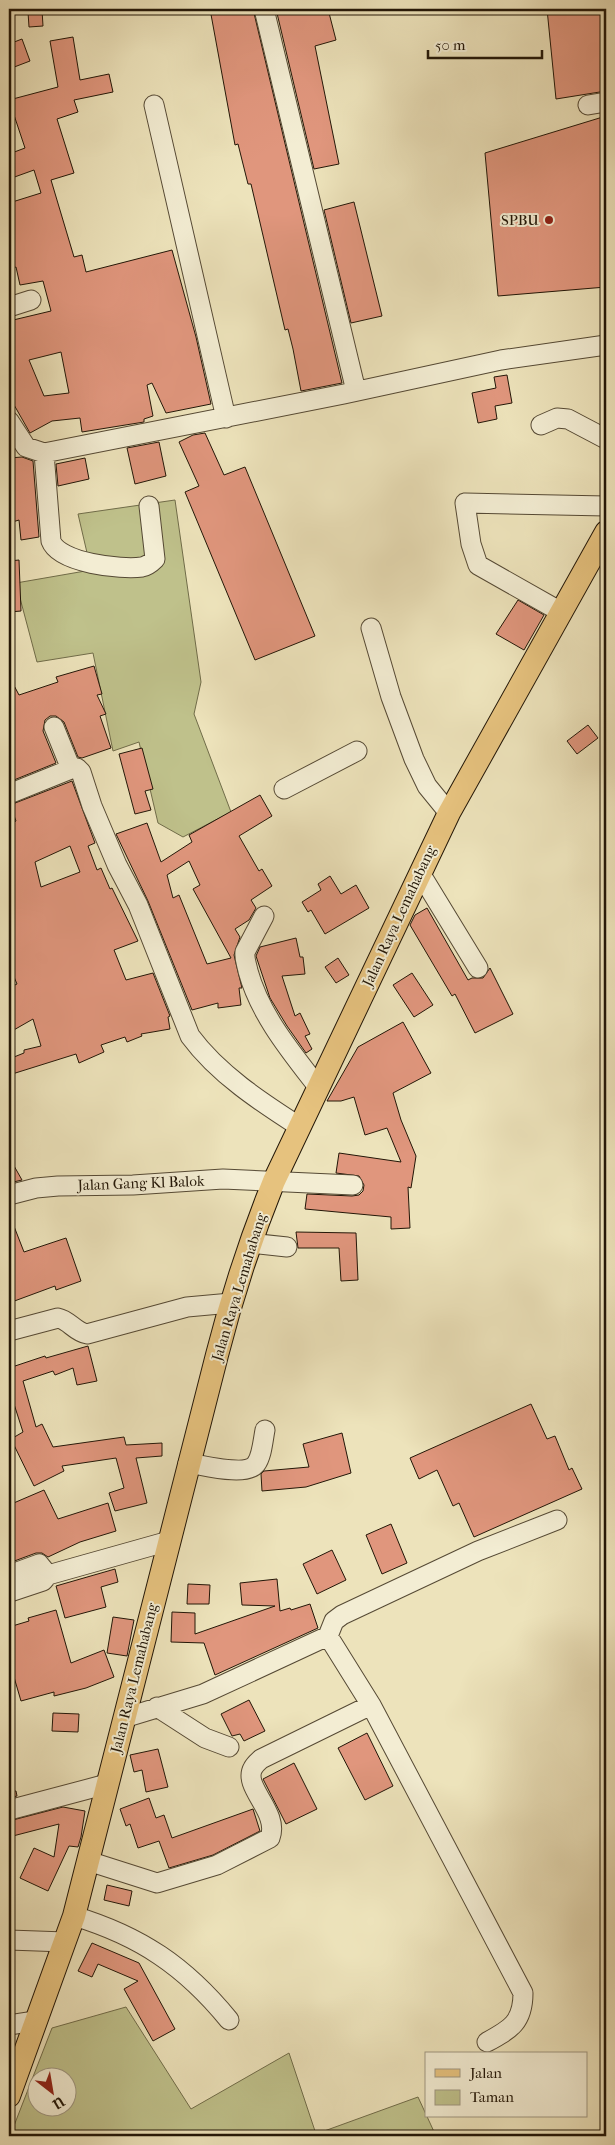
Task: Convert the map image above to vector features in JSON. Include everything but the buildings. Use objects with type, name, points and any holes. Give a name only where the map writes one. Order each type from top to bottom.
[{"type":"main road","name":"Jalan Raya Lemahabang","points":[[9,2096],[74,1916],[188,1463],[231,1303],[250,1242],[274,1181],[449,813],[606,532]]},
{"type":"street","points":[[264,9],[356,391]]},
{"type":"street","points":[[154,105],[226,418]]},
{"type":"street","points":[[9,307],[31,300]]},
{"type":"street","points":[[9,421],[14,441],[44,453],[226,418],[500,360],[606,345]]},
{"type":"street","points":[[540,425],[557,418],[568,419],[606,439]]},
{"type":"street","points":[[44,453],[51,541],[53,548],[60,552],[82,562],[95,565],[142,567],[150,564],[155,559],[155,552],[149,506]]},
{"type":"street","points":[[561,612],[478,565],[472,544],[466,503],[606,506]]},
{"type":"street","points":[[371,628],[391,697],[414,759],[427,786],[449,813]]},
{"type":"street","points":[[54,727],[71,769]]},
{"type":"street","points":[[284,789],[357,752]]},
{"type":"street","points":[[9,794],[71,769],[77,768],[81,772],[92,806],[117,865],[138,905],[190,1036],[202,1052],[250,1092],[300,1127]]},
{"type":"street","points":[[420,873],[478,968]]},
{"type":"street","points":[[264,916],[245,952],[250,978],[262,1007],[292,1053],[318,1087]]},
{"type":"street","name":"Jalan Gang Kl Balok","points":[[9,1195],[36,1188],[58,1186],[133,1185],[240,1179],[353,1185]]},
{"type":"street","points":[[250,1242],[287,1247]]},
{"type":"street","points":[[9,1331],[58,1318],[64,1319],[80,1333],[87,1334],[187,1308],[231,1303]]},
{"type":"street","points":[[188,1463],[239,1471],[248,1470],[258,1462],[265,1430]]},
{"type":"street","points":[[124,1718],[203,1694],[328,1636],[334,1621],[342,1615],[478,1551],[557,1520]]},
{"type":"street","points":[[9,1584],[39,1564],[48,1575],[169,1541]]},
{"type":"street","points":[[328,1636],[371,1705],[523,1993],[523,2009],[518,2020],[505,2033],[487,2042]]},
{"type":"street","points":[[88,1861],[157,1883],[217,1865],[270,1838],[273,1824],[252,1783],[252,1768],[261,1759],[371,1705]]},
{"type":"street","points":[[157,1707],[205,1738],[229,1747]]},
{"type":"street","points":[[9,1810],[107,1784]]},
{"type":"street","points":[[74,1916],[104,1925],[133,1938],[160,1954],[186,1973],[209,1995],[229,2020]]},
{"type":"street","points":[[9,1940],[65,1942]]},
{"type":"street","points":[[9,2025],[36,2021]]},
{"type":"green space","points":[[175,500],[201,682],[194,714],[231,812],[183,837],[158,823],[139,742],[113,751],[93,653],[37,662],[16,583],[91,570],[78,514]]},
{"type":"green space","points":[[126,2007],[191,2109],[289,2053],[316,2134],[418,2097],[425,2112],[425,2118],[428,2118],[436,2136],[10,2136],[28,2090],[28,2118],[78,2118],[78,2068],[36,2068],[52,2028]]},
{"type":"place","name":"SPBU","points":[[549,220]]}]
